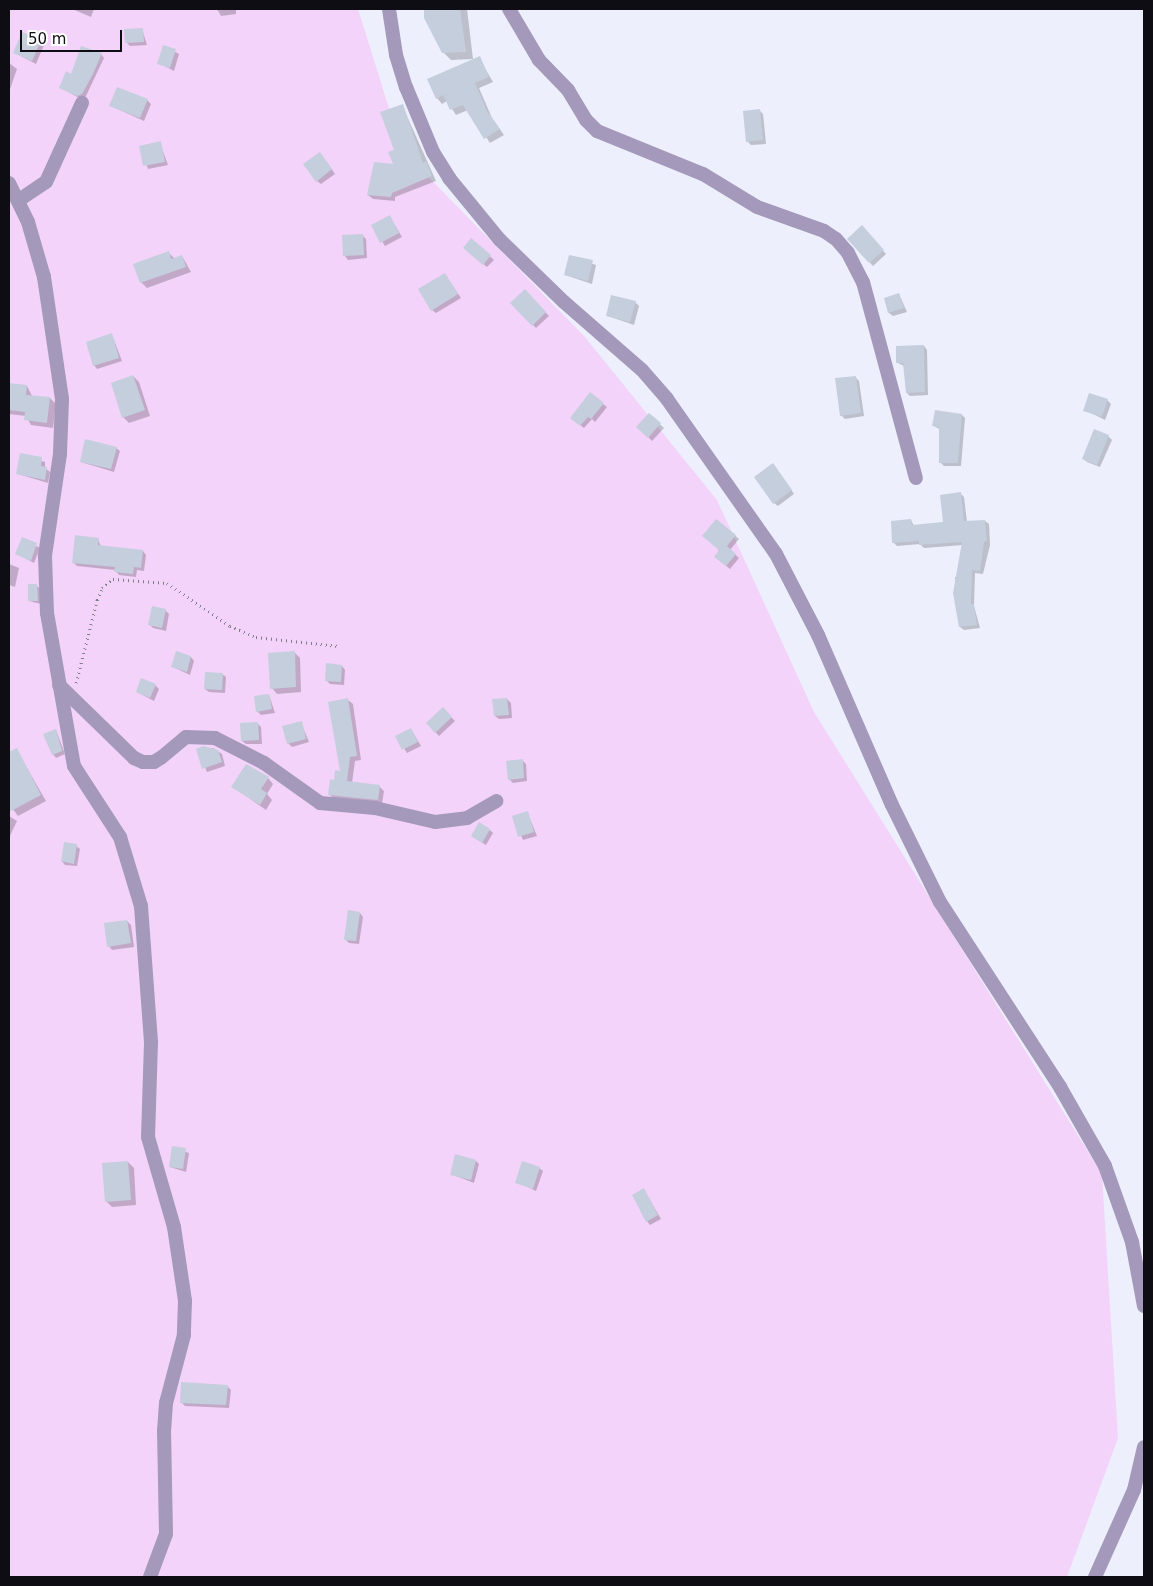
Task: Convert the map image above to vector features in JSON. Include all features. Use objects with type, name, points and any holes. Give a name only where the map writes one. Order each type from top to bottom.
[{"type":"street","points":[[390,9],[396,55],[406,87],[433,152],[450,178],[513,253],[642,370],[661,392],[776,554],[818,635],[892,805],[940,902],[1060,1087],[1105,1166],[1132,1242],[1144,1306]]},
{"type":"street","points":[[509,9],[539,60],[568,90],[586,120],[597,131],[703,174],[757,207],[824,230],[836,239],[848,253],[863,282],[916,478]]},
{"type":"street","points":[[19,200],[46,182],[82,103]]},
{"type":"street","points":[[9,183],[19,200],[44,277],[62,399],[62,437],[45,556],[44,589],[59,686],[74,766],[120,837],[141,906],[151,1042],[148,1137],[174,1227],[186,1300],[184,1335],[165,1421],[166,1534],[150,1577]]},
{"type":"street","points":[[59,686],[134,758],[143,762],[154,762],[186,737],[197,736],[215,738],[264,762],[320,804],[375,808],[435,822],[467,818],[497,801]]},
{"type":"street","points":[[1095,1577],[1134,1490],[1144,1447]]},
{"type":"path","points":[[71,696],[88,644],[97,600],[102,588],[113,579],[167,582],[241,632],[276,640],[339,646]]},
{"type":"shaded area","points":[[9,9],[358,9],[402,150],[584,336],[717,500],[814,712],[1102,1174],[1118,1438],[1067,1577],[9,1577]]},
{"type":"building","points":[[424,9],[460,9],[466,52],[442,53],[424,18]]},
{"type":"building","points":[[143,28],[144,42],[125,43],[124,29]]},
{"type":"building","points":[[22,32],[41,40],[32,61],[13,53]]},
{"type":"building","points":[[163,45],[176,49],[170,68],[157,64]]},
{"type":"building","points":[[81,46],[102,53],[82,94],[77,96],[59,88],[66,71],[71,74]]},
{"type":"building","points":[[480,56],[489,77],[475,83],[487,111],[500,129],[484,139],[463,105],[450,110],[443,95],[436,99],[427,79]]},
{"type":"building","points":[[117,87],[148,99],[140,118],[109,106]]},
{"type":"building","points":[[403,104],[423,163],[426,161],[432,176],[392,193],[391,197],[367,195],[374,162],[393,164],[388,152],[394,150],[380,112]]},
{"type":"building","points":[[760,109],[763,140],[746,142],[743,111]]},
{"type":"building","points":[[161,141],[165,162],[143,166],[139,146]]},
{"type":"building","points":[[320,152],[332,169],[316,182],[303,164]]},
{"type":"building","points":[[390,215],[399,233],[380,243],[371,225]]},
{"type":"building","points":[[862,225],[884,250],[869,263],[847,239]]},
{"type":"building","points":[[363,234],[364,255],[343,256],[342,235]]},
{"type":"building","points":[[471,238],[491,255],[483,265],[463,248]]},
{"type":"building","points":[[169,251],[171,259],[182,255],[186,267],[140,283],[133,264]]},
{"type":"building","points":[[569,255],[593,260],[588,281],[564,275]]},
{"type":"building","points":[[445,273],[458,294],[431,311],[418,289]]},
{"type":"building","points":[[525,289],[546,312],[532,326],[510,303]]},
{"type":"building","points":[[899,293],[904,308],[888,313],[884,298]]},
{"type":"building","points":[[611,295],[636,301],[630,322],[606,316]]},
{"type":"building","points":[[112,333],[119,358],[93,366],[86,342]]},
{"type":"building","points":[[924,345],[925,392],[906,393],[903,363],[896,363],[896,346]]},
{"type":"building","points":[[133,375],[145,410],[122,418],[111,383]]},
{"type":"building","points":[[856,376],[861,413],[840,416],[835,378]]},
{"type":"building","points":[[9,383],[27,385],[26,395],[50,397],[47,423],[24,420],[25,412],[9,410]]},
{"type":"building","points":[[590,392],[604,403],[591,419],[588,417],[580,426],[570,418]]},
{"type":"building","points":[[1089,393],[1108,399],[1102,417],[1083,411]]},
{"type":"building","points":[[935,410],[962,414],[958,463],[939,463],[939,427],[932,426]]},
{"type":"building","points":[[649,413],[661,423],[648,438],[636,427]]},
{"type":"building","points":[[1094,429],[1109,435],[1097,465],[1082,459]]},
{"type":"building","points":[[85,439],[117,447],[111,469],[80,462]]},
{"type":"building","points":[[20,453],[42,457],[41,466],[47,467],[45,480],[16,474]]},
{"type":"building","points":[[773,463],[792,490],[773,504],[754,477]]},
{"type":"building","points":[[961,492],[964,521],[985,520],[987,541],[984,542],[980,571],[972,570],[971,604],[974,604],[977,625],[959,627],[953,593],[962,542],[919,545],[919,541],[892,543],[891,521],[911,519],[912,525],[943,522],[940,495]]},
{"type":"building","points":[[716,519],[736,535],[727,546],[736,554],[726,566],[714,557],[719,550],[702,536]]},
{"type":"building","points":[[75,535],[99,538],[98,545],[143,550],[141,568],[134,567],[133,574],[114,572],[115,567],[72,563]]},
{"type":"building","points":[[22,537],[37,543],[31,561],[15,554]]},
{"type":"building","points":[[28,584],[37,584],[38,601],[28,601]]},
{"type":"building","points":[[152,606],[166,609],[162,628],[148,625]]},
{"type":"building","points":[[176,651],[191,656],[187,672],[171,667]]},
{"type":"building","points":[[295,651],[296,687],[270,689],[268,653]]},
{"type":"building","points":[[326,663],[342,665],[341,682],[325,681]]},
{"type":"building","points":[[205,672],[223,673],[222,690],[204,689]]},
{"type":"building","points":[[141,678],[156,684],[150,698],[136,692]]},
{"type":"building","points":[[269,694],[272,709],[256,712],[254,696]]},
{"type":"building","points":[[348,698],[357,756],[350,757],[347,781],[380,785],[378,800],[328,795],[330,779],[334,780],[335,770],[340,771],[328,702]]},
{"type":"building","points":[[507,698],[509,715],[494,716],[492,699]]},
{"type":"building","points":[[443,707],[452,717],[435,733],[426,723]]},
{"type":"building","points":[[302,721],[306,739],[287,744],[282,726]]},
{"type":"building","points":[[258,722],[259,740],[241,741],[240,723]]},
{"type":"building","points":[[411,728],[418,742],[402,750],[395,736]]},
{"type":"building","points":[[56,729],[62,751],[52,755],[43,734]]},
{"type":"building","points":[[203,746],[218,750],[222,762],[202,769],[196,749]]},
{"type":"building","points":[[17,748],[41,795],[9,812],[9,752]]},
{"type":"building","points":[[523,759],[524,778],[508,780],[506,761]]},
{"type":"building","points":[[246,764],[269,777],[261,789],[267,793],[260,805],[231,787]]},
{"type":"building","points":[[528,811],[534,832],[518,837],[512,816]]},
{"type":"building","points":[[479,822],[490,829],[482,843],[471,836]]},
{"type":"building","points":[[64,842],[77,844],[74,864],[61,861]]},
{"type":"building","points":[[348,910],[360,912],[356,941],[344,940]]},
{"type":"building","points":[[127,920],[131,943],[107,947],[104,923]]},
{"type":"building","points":[[172,1146],[186,1148],[183,1169],[169,1167]]},
{"type":"building","points":[[455,1154],[476,1160],[471,1180],[450,1175]]},
{"type":"building","points":[[128,1161],[131,1200],[105,1202],[102,1163]]},
{"type":"building","points":[[522,1161],[540,1167],[533,1189],[515,1183]]},
{"type":"building","points":[[644,1188],[658,1215],[646,1222],[632,1195]]},
{"type":"building","points":[[181,1382],[228,1385],[226,1405],[180,1403]]}]
